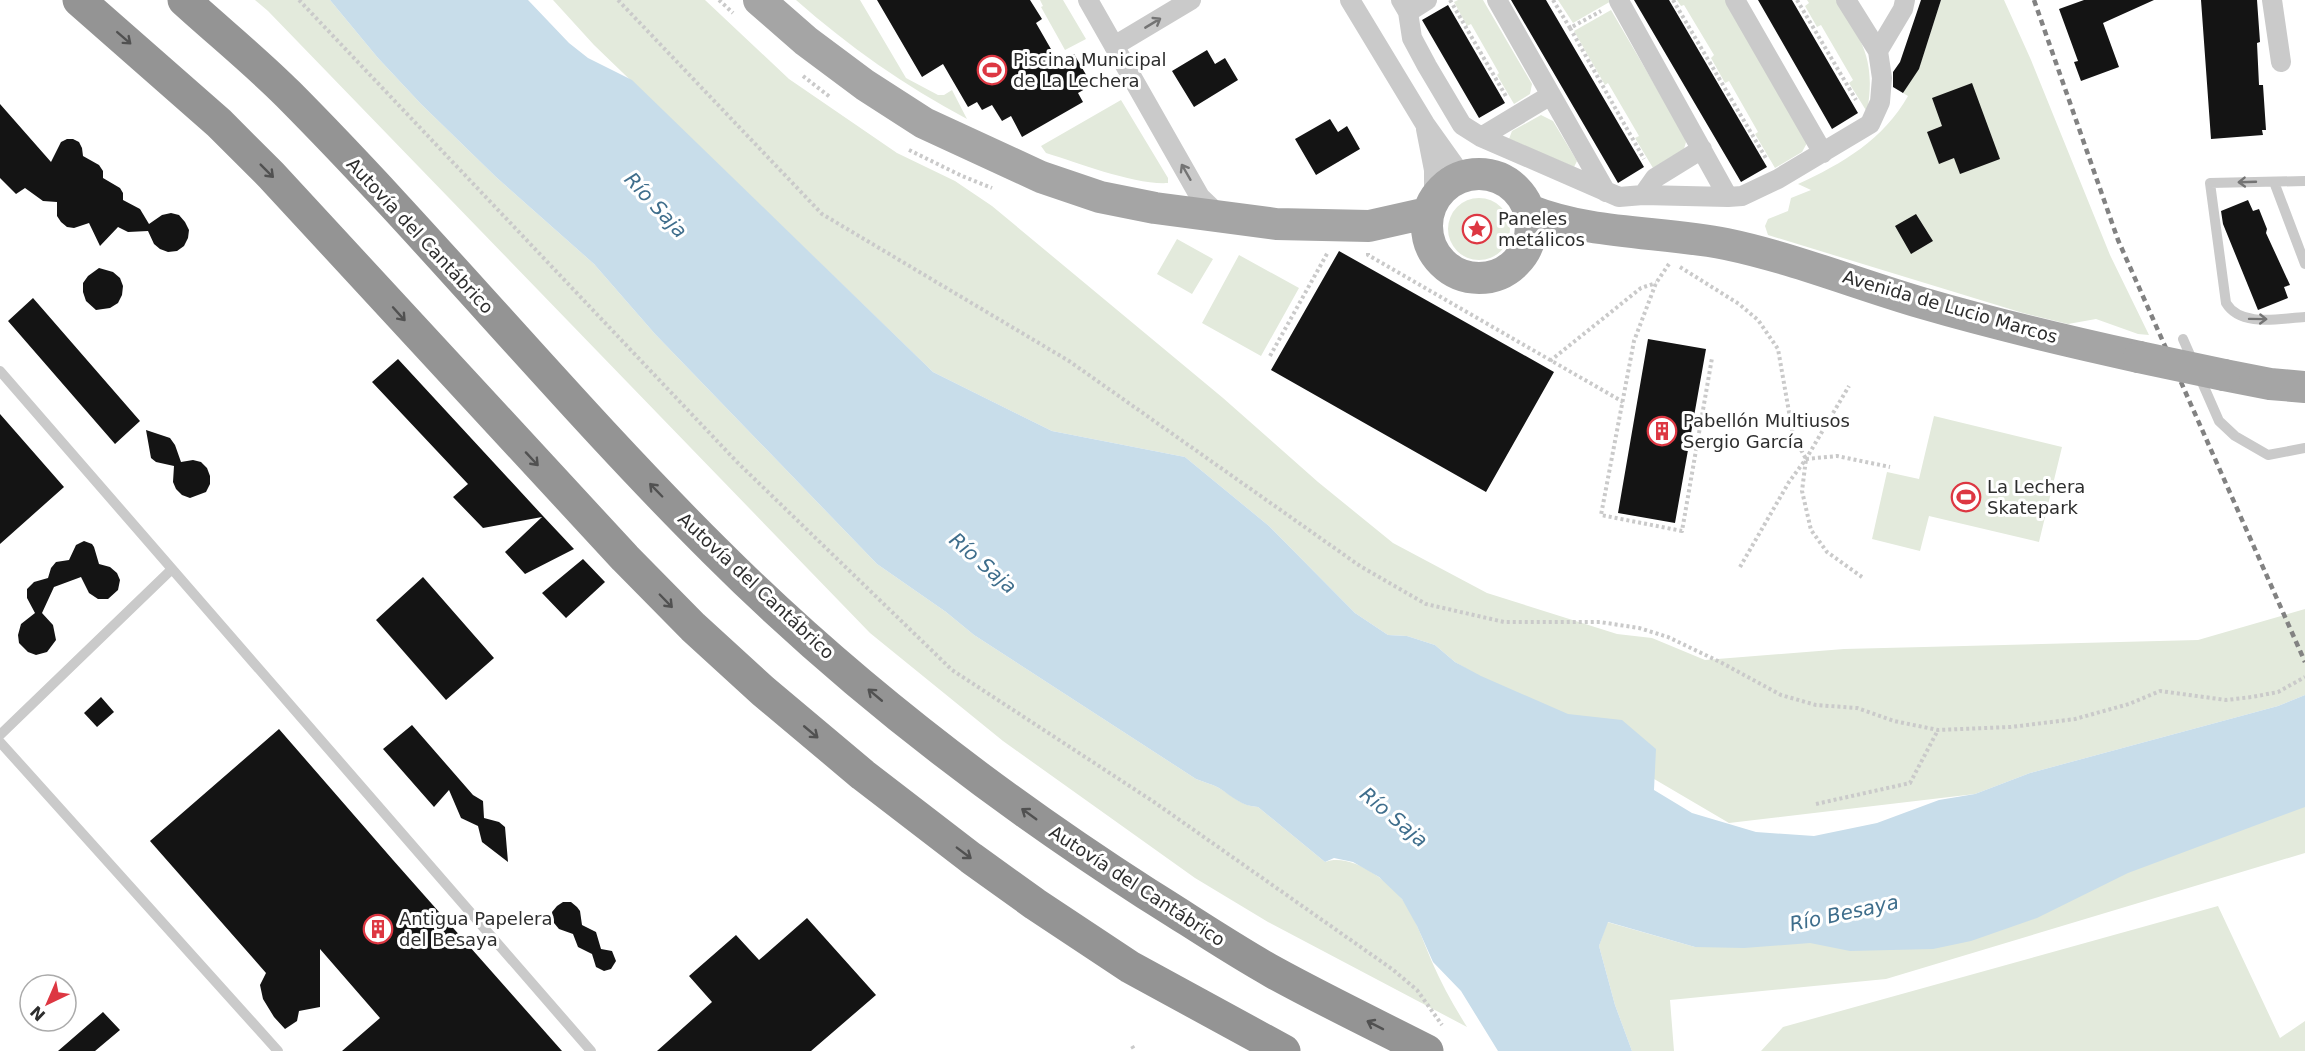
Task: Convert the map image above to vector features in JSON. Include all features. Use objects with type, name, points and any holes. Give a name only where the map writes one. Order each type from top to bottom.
[{"type":"highway","points":[[80,0],[219,123],[271,175],[625,558],[693,627],[763,691],[872,782],[1044,911],[1130,967],[1284,1051]]},
{"type":"highway","name":"Autovía del Cantábrico","points":[[184,0],[285,91],[400,211],[537,363],[716,553],[801,632],[884,703],[999,793],[1127,881],[1272,971],[1435,1041]]},
{"type":"highway","points":[[208,0],[301,91],[400,211]]},
{"type":"main road","points":[[759,0],[806,42],[865,85],[924,123],[1041,177],[1100,196],[1155,208],[1276,224],[1366,244],[1407,237],[1432,249]]},
{"type":"main road","points":[[1366,244],[1431,205],[1446,184],[1462,176],[1478,173],[1502,179],[1522,195],[1529,210],[1532,226],[1528,246],[1517,263],[1500,274],[1481,278],[1461,275],[1444,265],[1432,249],[1426,230],[1431,205]]},
{"type":"main road","name":"Avenida de Lucio Marcos","points":[[1529,210],[1556,221],[1595,228],[1670,235],[1727,244],[1814,268],[1978,319],[2224,375],[2270,384],[2305,387]]},
{"type":"main road","name":"Avenida de Lucio Marcos","points":[[1521,256],[1553,238],[1595,228]]},
{"type":"street","points":[[1088,0],[1200,197],[1222,218]]},
{"type":"street","points":[[1114,46],[1191,0]]},
{"type":"street","points":[[1350,0],[1425,124],[1462,176]]},
{"type":"street","points":[[1426,0],[1404,6],[1412,38],[1462,125],[1481,137],[1619,197],[1643,195],[1742,196],[1778,179],[1870,124],[1880,102],[1882,78],[1878,51],[1846,0]]},
{"type":"street","points":[[1497,0],[1606,192]]},
{"type":"street","points":[[1736,0],[1823,153]]},
{"type":"street","points":[[1878,51],[1903,9],[1905,0]]},
{"type":"street","points":[[2272,0],[2281,62]]},
{"type":"street","points":[[1619,1],[1728,197]]},
{"type":"street","points":[[1481,137],[1551,95]]},
{"type":"street","points":[[1425,124],[1434,170],[1431,205]]},
{"type":"street","points":[[1643,195],[1655,178],[1702,149]]},
{"type":"lane","points":[[2305,181],[2210,183],[2226,303],[2239,315],[2251,319],[2305,317]]},
{"type":"lane","points":[[2274,182],[2305,264]]},
{"type":"lane","points":[[2183,339],[2219,421],[2230,432],[2268,455],[2305,448]]},
{"type":"lane","points":[[0,371],[591,1051]]},
{"type":"lane","points":[[0,735],[171,570]]},
{"type":"lane","points":[[0,742],[278,1051]]},
{"type":"path","points":[[299,0],[737,462],[952,670],[1154,802],[1392,969],[1417,990],[1440,1021],[1435,1041]]},
{"type":"path","points":[[618,0],[822,214],[1069,361],[1360,566],[1426,604],[1504,622],[1600,622],[1639,628],[1668,638],[1722,663],[1781,694],[1816,705],[1857,708],[1894,721],[1938,730],[2011,727],[2075,719],[2129,704],[2160,691],[2226,699],[2252,696],[2278,692],[2305,677]]},
{"type":"path","points":[[1450,0],[1517,115]]},
{"type":"path","points":[[1553,0],[1655,178]]},
{"type":"path","points":[[1673,0],[1778,179]]},
{"type":"path","points":[[1797,0],[1870,124]]},
{"type":"path","points":[[1570,28],[1619,1]]},
{"type":"path","points":[[1366,244],[1550,361],[1623,402]]},
{"type":"path","points":[[1270,356],[1332,246]]},
{"type":"path","points":[[1712,358],[1682,531],[1601,515],[1634,341],[1656,283],[1671,261],[1740,304],[1758,320],[1778,349],[1793,435],[1806,459],[1802,491],[1811,530],[1827,552],[1862,577]]},
{"type":"path","points":[[1550,361],[1641,288],[1656,283]]},
{"type":"path","points":[[1740,567],[1789,482],[1806,459],[1849,386]]},
{"type":"path","points":[[1806,459],[1837,456],[1890,466]]},
{"type":"path","points":[[1816,804],[1910,783],[1938,730]]},
{"type":"path","points":[[1132,1046],[1135,1051]]},
{"type":"shaded area","points":[[255,0],[330,0],[378,58],[421,104],[496,177],[594,264],[655,334],[877,564],[946,612],[974,635],[1196,779],[1216,787],[1242,803],[1258,807],[1325,862],[1335,860],[1357,864],[1388,884],[1408,907],[1440,979],[1467,1027],[1268,922],[1195,878],[1003,741],[870,633]]},
{"type":"shaded area","points":[[553,0],[705,0],[789,79],[897,153],[955,181],[992,206],[1393,543],[1487,593],[1617,634],[1652,638],[1705,660],[1844,649],[2198,640],[2305,609],[2305,695],[2278,706],[2030,773],[1975,794],[1729,823],[1455,662],[1435,645],[1407,636],[1388,635],[1355,613],[1269,526],[1185,457],[1052,431],[933,372],[594,45]]},
{"type":"shaded area","points":[[796,0],[860,0],[906,78],[938,95],[944,95],[952,90],[967,119],[921,93],[878,64]]},
{"type":"shaded area","points":[[1040,0],[1063,0],[1086,39],[1065,50],[1041,7],[1043,6]]},
{"type":"shaded area","points":[[1483,0],[1532,84],[1530,94],[1514,104],[1471,24],[1467,26],[1454,2]]},
{"type":"shaded area","points":[[1558,0],[1613,0],[1573,23]]},
{"type":"shaded area","points":[[1677,0],[1727,0],[1807,143],[1802,152],[1775,168],[1729,81],[1725,83],[1711,58],[1714,55],[1684,5],[1681,6]]},
{"type":"shaded area","points":[[1807,0],[1837,0],[1854,28],[1868,65],[1870,79],[1867,112],[1849,83],[1853,80],[1821,25],[1817,27],[1805,6],[1809,3]]},
{"type":"shaded area","points":[[1941,0],[2004,0],[2031,60],[2110,255],[2149,335],[2138,334],[2096,319],[2068,324],[2023,313],[1768,235],[1765,226],[1768,219],[1788,211],[1791,198],[1811,190],[1798,184],[1861,149],[1887,125],[1898,111],[1908,96],[1903,93],[1919,68]]},
{"type":"shaded area","points":[[1611,10],[1686,142],[1684,149],[1653,168],[1635,138],[1639,136],[1608,83],[1605,85],[1574,31]]},
{"type":"shaded area","points":[[1121,100],[1168,178],[1168,183],[1139,181],[1107,172],[1046,153],[1041,146]]},
{"type":"shaded area","points":[[1541,115],[1553,121],[1577,161],[1574,167],[1509,139],[1512,131]]},
{"type":"shaded area","points":[[1473,198],[1485,198],[1501,207],[1508,217],[1510,229],[1508,241],[1501,251],[1485,260],[1473,260],[1462,255],[1453,246],[1448,235],[1448,223],[1453,212],[1462,203]]},
{"type":"shaded area","points":[[1177,239],[1213,259],[1192,294],[1157,274]]},
{"type":"shaded area","points":[[1239,255],[1299,288],[1261,356],[1202,323]]},
{"type":"shaded area","name":"La Lechera Skatepark","points":[[1934,416],[2062,447],[2039,542],[1929,516],[1920,551],[1872,539],[1887,472],[1919,479]]},
{"type":"shaded area","points":[[2305,806],[2305,853],[1886,979],[1670,1000],[1674,1051],[1632,1051],[1615,1005],[1599,946],[1607,922],[1695,947]]},
{"type":"shaded area","points":[[2218,906],[2280,1038],[2305,1021],[2305,1051],[1761,1051],[1783,1027]]},
{"type":"water","points":[[330,0],[528,0],[569,43],[588,58],[632,80],[933,372],[1052,431],[1185,457],[1269,526],[1355,613],[1388,635],[1407,636],[1435,645],[1455,662],[1481,676],[1568,714],[1622,720],[1656,749],[1654,790],[1692,813],[1756,832],[1814,836],[1877,823],[1939,800],[1975,794],[2030,773],[2278,706],[2305,695],[2305,807],[2128,873],[2037,918],[1971,941],[1933,949],[1850,951],[1810,943],[1744,948],[1695,947],[1608,922],[1599,946],[1615,1005],[1632,1051],[1498,1051],[1461,991],[1433,962],[1402,899],[1379,877],[1353,862],[1334,858],[1325,862],[1258,807],[1242,803],[1219,788],[1196,779],[974,635],[946,612],[877,564],[655,334],[594,264],[496,177],[421,104],[378,58]]},
{"type":"building","name":"Piscina Municipal de La Lechera","points":[[877,0],[1030,0],[1042,19],[1036,23],[1059,63],[1074,54],[1092,85],[1078,93],[1083,102],[1022,137],[1011,116],[1002,121],[992,105],[982,110],[977,102],[968,107],[943,64],[922,77]]},
{"type":"building","points":[[1511,0],[1546,0],[1644,167],[1618,183]]},
{"type":"building","points":[[1634,0],[1669,0],[1767,167],[1741,182]]},
{"type":"building","points":[[1758,0],[1792,0],[1858,113],[1832,129]]},
{"type":"building","points":[[1921,0],[1941,0],[1919,69],[1903,93],[1893,87],[1893,72],[1900,62]]},
{"type":"building","points":[[2084,0],[2154,0],[2103,23],[2119,67],[2081,81],[2074,62],[2078,61],[2059,9]]},
{"type":"building","points":[[2201,0],[2257,0],[2260,42],[2257,43],[2259,85],[2263,85],[2266,130],[2262,130],[2263,135],[2211,139]]},
{"type":"building","points":[[1448,5],[1505,103],[1479,118],[1422,20]]},
{"type":"building","points":[[1207,50],[1215,64],[1225,58],[1238,80],[1194,107],[1172,71]]},
{"type":"building","points":[[1972,83],[2000,159],[1960,174],[1954,158],[1939,164],[1927,132],[1942,126],[1932,98]]},
{"type":"building","points":[[0,104],[51,162],[61,142],[73,139],[79,142],[83,156],[99,165],[103,171],[103,178],[120,188],[123,200],[140,209],[149,224],[162,215],[171,213],[179,215],[189,230],[184,246],[177,251],[168,252],[154,244],[148,231],[128,232],[118,227],[100,246],[89,223],[74,228],[67,227],[61,222],[57,216],[57,202],[43,201],[25,188],[16,194],[0,178]]},
{"type":"building","points":[[1330,119],[1338,132],[1347,126],[1360,149],[1316,175],[1295,139]]},
{"type":"building","points":[[2248,200],[2253,211],[2259,209],[2267,229],[2266,233],[2290,285],[2284,287],[2288,298],[2258,310],[2223,224],[2221,211]]},
{"type":"building","points":[[1916,214],[1933,241],[1911,254],[1895,226]]},
{"type":"building","points":[[1339,251],[1554,372],[1486,492],[1271,370]]},
{"type":"building","points":[[99,268],[113,272],[120,278],[123,286],[118,303],[110,308],[96,310],[86,301],[83,283]]},
{"type":"building","points":[[33,298],[140,421],[115,444],[8,321]]},
{"type":"building","name":"Pabellón Multiusos Sergio García","points":[[1648,339],[1706,349],[1675,523],[1618,513]]},
{"type":"building","points":[[398,359],[574,549],[525,574],[505,552],[542,517],[483,528],[453,497],[468,484],[372,382]]},
{"type":"building","points":[[0,414],[64,487],[0,544]]},
{"type":"building","points":[[146,430],[170,438],[181,462],[193,460],[201,462],[207,468],[210,484],[206,492],[190,498],[182,495],[176,489],[173,482],[174,466],[156,462],[151,458]]},
{"type":"building","points":[[84,541],[94,547],[99,564],[110,567],[117,573],[120,580],[118,590],[108,599],[98,599],[89,593],[81,577],[54,587],[42,613],[53,625],[56,640],[47,652],[36,655],[28,652],[19,643],[18,635],[21,624],[35,613],[27,598],[27,589],[34,582],[48,578],[56,562],[69,560],[76,545]]},
{"type":"building","points":[[583,559],[605,582],[566,618],[542,593]]},
{"type":"building","points":[[423,577],[494,658],[446,700],[376,620]]},
{"type":"building","points":[[101,697],[114,712],[97,727],[84,713]]},
{"type":"building","points":[[412,725],[473,795],[483,801],[484,818],[499,822],[505,827],[508,862],[482,842],[478,826],[461,818],[449,790],[434,807],[383,749]]},
{"type":"building","points":[[279,729],[562,1051],[342,1051],[380,1018],[320,949],[320,1007],[299,1011],[297,1021],[285,1029],[274,1017],[263,999],[260,985],[266,973],[150,841]]},
{"type":"building","points":[[563,902],[571,902],[577,907],[580,911],[582,925],[596,932],[601,949],[612,951],[616,961],[611,969],[604,971],[596,967],[592,954],[578,947],[573,934],[559,929],[554,923],[552,912]]},
{"type":"building","points":[[807,918],[876,995],[811,1051],[657,1051],[712,1002],[689,976],[736,935],[759,960]]},
{"type":"building","points":[[103,1012],[120,1030],[95,1051],[58,1051]]},
{"type":"railway","points":[[2034,0],[2118,240],[2305,662]]},
{"type":"place","name":"Piscina Municipal de La Lechera","points":[[992,70]]},
{"type":"place","name":"Paneles metálicos","points":[[1477,229]]},
{"type":"place","name":"Pabellón Multiusos Sergio García","points":[[1662,431]]},
{"type":"place","name":"La Lechera Skatepark","points":[[1966,497]]},
{"type":"place","name":"Antigua Papelera del Besaya","points":[[378,929]]},
{"type":"water label","name":"Río Saja","points":[[656,205]]},
{"type":"water label","name":"Río Saja","points":[[983,563]]},
{"type":"water label","name":"Río Saja","points":[[1394,817]]},
{"type":"water label","name":"Río Besaya","points":[[1844,913]]}]
